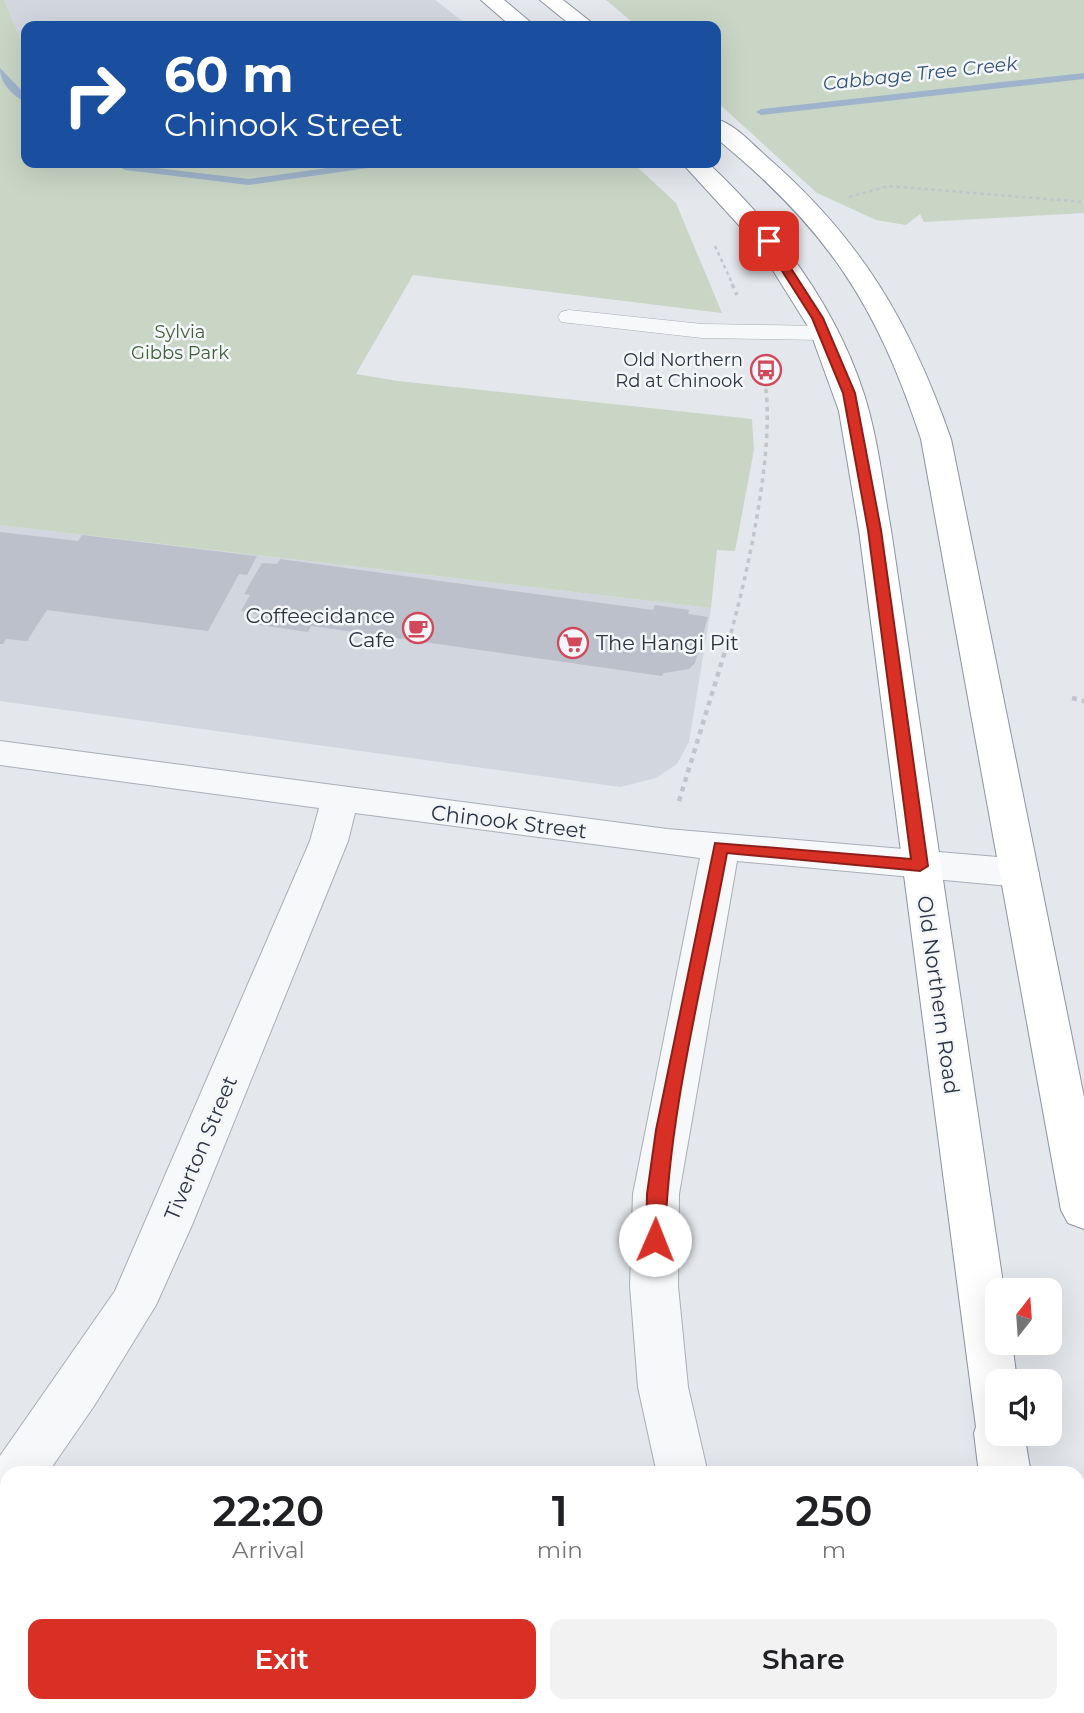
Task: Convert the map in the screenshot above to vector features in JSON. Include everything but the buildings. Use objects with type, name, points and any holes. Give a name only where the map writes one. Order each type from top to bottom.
[{"type":"highway","points":[[491,0],[518,21]]},
{"type":"highway","points":[[550,0],[578,21]]},
{"type":"highway","points":[[721,130],[778,179],[827,230],[872,292],[896,335],[936,439],[1079,1163],[1084,1210]]},
{"type":"highway","name":"Old Northern Road","points":[[699,168],[757,225],[792,274],[824,334],[849,393],[875,530],[991,1369]]},
{"type":"highway","points":[[1001,1446],[1004,1466]]},
{"type":"street","name":"Chinook Street","points":[[0,753],[667,842],[1020,873]]},
{"type":"street","name":"Tiverton Street","points":[[23,1466],[77,1390],[132,1305],[323,854],[341,800]]},
{"type":"street","points":[[680,1466],[663,1387],[654,1286],[656,1194],[670,1103],[721,847]]},
{"type":"lane","points":[[569,317],[702,331],[824,334]]},
{"type":"path","points":[[841,199],[888,186],[1084,202]]},
{"type":"path","points":[[709,236],[722,256],[741,307]]},
{"type":"path","points":[[667,842],[741,601],[767,442],[766,380],[758,356]]},
{"type":"path","points":[[1072,698],[1084,701]]},
{"type":"shaded area","points":[[4,0],[435,0],[462,21],[21,21],[21,39]]},
{"type":"shaded area","points":[[0,525],[711,608],[689,742],[677,764],[656,778],[620,787],[0,701]]},
{"type":"green space","name":"Sylvia Gibbs Park","points":[[0,0],[4,0],[21,39],[21,168],[638,168],[676,203],[722,313],[413,275],[356,374],[398,381],[752,419],[754,450],[735,551],[717,550],[711,608],[0,525]]},
{"type":"green space","points":[[606,0],[1084,0],[1084,213],[924,222],[920,214],[906,225],[876,220],[817,193],[721,106],[721,21],[631,21]]},
{"type":"waterway","name":"Cabbage Tree Creek","points":[[0,71],[21,95]]},
{"type":"waterway","name":"Cabbage Tree Creek","points":[[761,112],[1084,76]]},
{"type":"waterway","name":"Cabbage Tree Creek","points":[[133,168],[249,182],[347,168]]},
{"type":"place","name":"Old Northern Rd at Chinook","points":[[766,370]]},
{"type":"place","name":"Coffeecidance Cafe","points":[[418,628]]},
{"type":"place","name":"The Hangi Pit","points":[[573,643]]},
{"type":"route","points":[[655,1240],[656,1194],[666,1130],[703,928],[721,847],[920,866],[875,530],[857,426],[849,393],[818,318],[769,241]]}]
